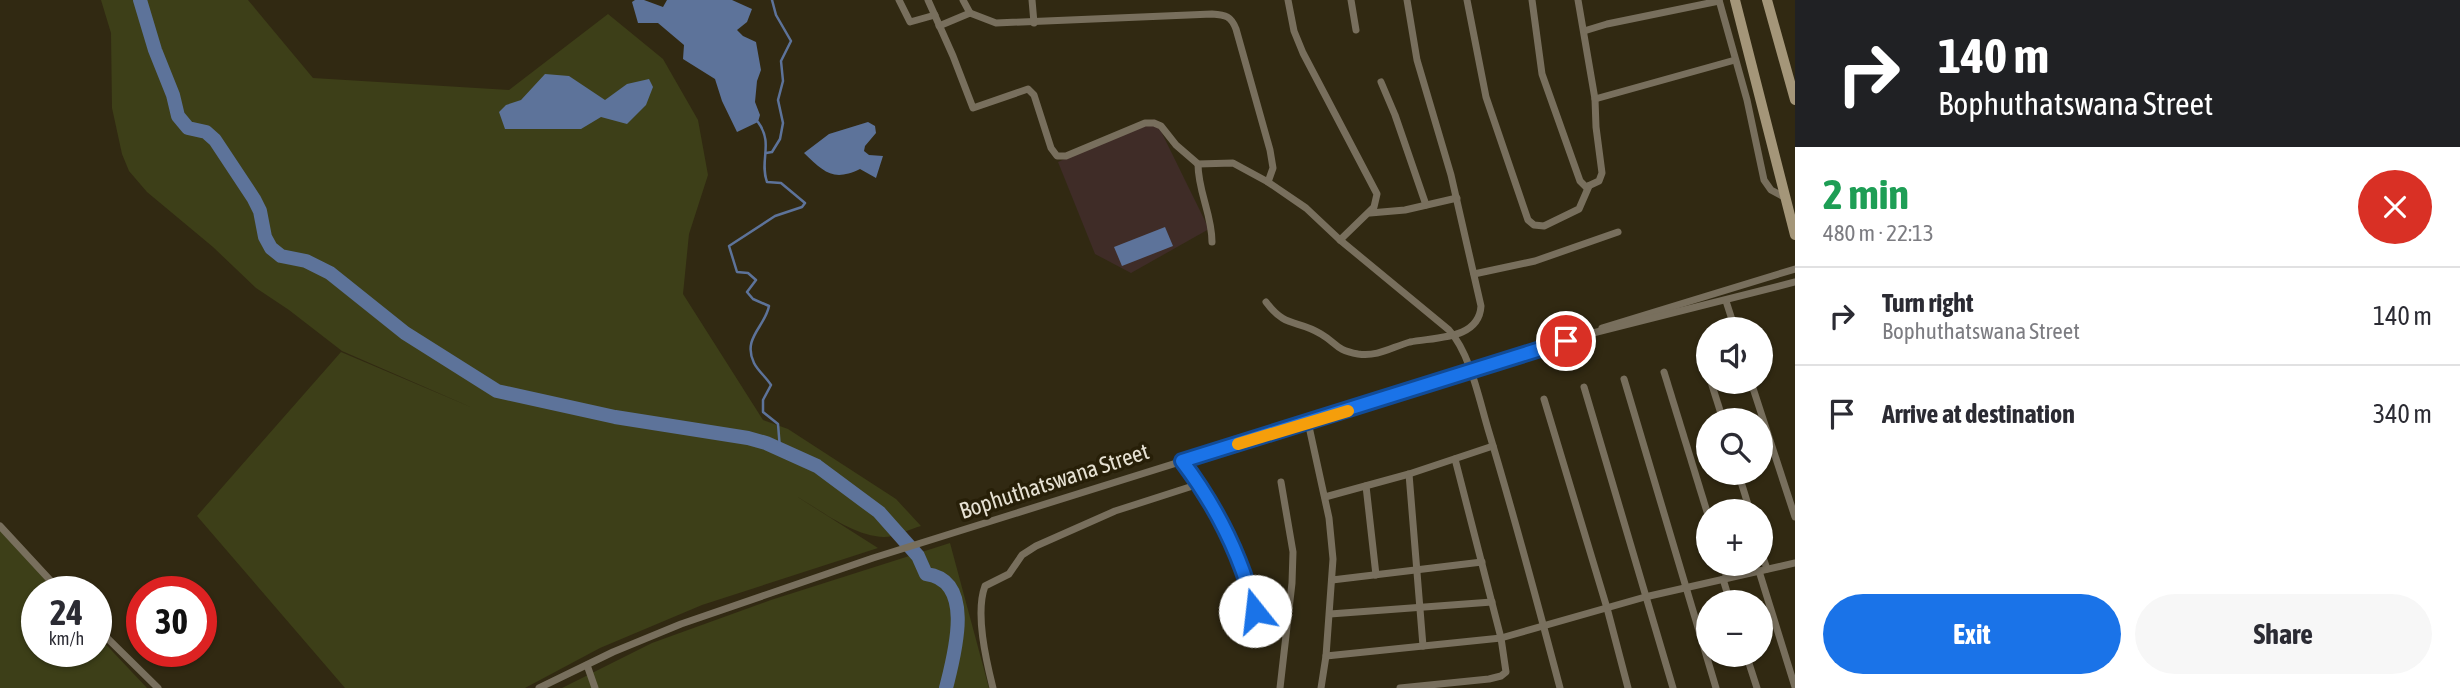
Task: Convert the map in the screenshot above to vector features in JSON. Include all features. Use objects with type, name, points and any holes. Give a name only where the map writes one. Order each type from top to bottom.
[{"type":"main road","points":[[1735,0],[1795,235]]},
{"type":"main road","points":[[1767,0],[1795,100]]},
{"type":"street","points":[[899,0],[910,22],[934,15]]},
{"type":"street","points":[[928,0],[973,108],[1028,89],[1034,95],[1051,148],[1057,156],[1066,156],[1145,123],[1154,122],[1198,164],[1233,163],[1268,182],[1306,208],[1340,240],[1454,335],[1470,371],[1510,500],[1560,688]]},
{"type":"street","points":[[963,0],[970,13],[996,23],[1228,16],[1233,20],[1236,29],[1270,150],[1273,168],[1268,182]]},
{"type":"street","points":[[1032,0],[1034,23]]},
{"type":"street","points":[[1288,0],[1294,31],[1303,53],[1377,194],[1377,201],[1370,213],[1340,240]]},
{"type":"street","points":[[1351,0],[1356,30]]},
{"type":"street","points":[[1266,302],[1277,317],[1322,334],[1340,350],[1371,355],[1411,342],[1454,335],[1467,330],[1481,315],[1457,198],[1417,60],[1407,0]]},
{"type":"street","points":[[1467,0],[1486,97],[1528,220],[1534,225],[1544,226],[1579,209],[1589,186]]},
{"type":"street","points":[[1532,0],[1542,74],[1580,181],[1586,187],[1599,181],[1602,173],[1595,127],[1595,99],[1578,0]]},
{"type":"street","points":[[1584,31],[1719,1],[1748,100],[1764,180],[1771,190],[1784,197]]},
{"type":"street","points":[[939,26],[970,13]]},
{"type":"street","points":[[1595,99],[1735,61]]},
{"type":"street","points":[[1381,82],[1426,205]]},
{"type":"street","points":[[1198,164],[1198,181],[1212,227],[1212,242]]},
{"type":"street","points":[[1370,213],[1396,211],[1457,198]]},
{"type":"street","points":[[1474,274],[1535,261],[1618,232]]},
{"type":"street","name":"Bophuthatswana Street","points":[[1589,334],[1614,323],[1795,269]]},
{"type":"street","name":"Bophuthatswana Street","points":[[539,688],[681,624],[873,558],[1589,334],[1795,282]]},
{"type":"street","points":[[1726,301],[1731,317]]},
{"type":"street","points":[[1664,372],[1703,499]]},
{"type":"street","points":[[1624,379],[1716,688]]},
{"type":"street","points":[[1584,387],[1673,688]]},
{"type":"street","points":[[1755,394],[1795,517]]},
{"type":"street","points":[[1544,398],[1628,688]]},
{"type":"street","points":[[1308,422],[1331,535],[1330,614],[1321,688]]},
{"type":"street","points":[[1325,498],[1455,460],[1493,446]]},
{"type":"street","points":[[1400,688],[1501,676],[1507,667],[1455,460]]},
{"type":"street","points":[[1182,461],[1231,538],[1253,602],[1257,629]]},
{"type":"street","points":[[1409,474],[1423,646]]},
{"type":"street","points":[[1280,688],[1293,552],[1281,482]]},
{"type":"street","points":[[993,688],[983,637],[981,598],[985,586],[1009,574],[1022,555],[1036,545],[1115,511],[1199,484]]},
{"type":"street","points":[[1366,486],[1376,575]]},
{"type":"street","points":[[0,526],[46,576]]},
{"type":"street","points":[[1332,580],[1482,562]]},
{"type":"street","points":[[1773,568],[1795,564]]},
{"type":"street","points":[[1725,576],[1727,590]]},
{"type":"street","points":[[1326,656],[1501,638],[1645,597],[1738,576]]},
{"type":"street","points":[[1765,576],[1795,687]]},
{"type":"street","points":[[1330,614],[1492,602]]},
{"type":"street","points":[[112,643],[158,688]]},
{"type":"street","points":[[587,665],[595,688]]},
{"type":"street","points":[[1750,667],[1757,688]]},
{"type":"shaded area","points":[[1155,119],[1209,229],[1131,273],[1095,254],[1058,162]]},
{"type":"green space","points":[[101,0],[248,0],[313,78],[509,90],[608,14],[663,59],[698,120],[708,175],[689,234],[683,294],[763,420],[788,429],[896,499],[921,526],[888,537],[872,536],[838,522],[796,496],[878,548],[702,605],[600,648],[525,688],[345,688],[197,516],[341,352],[473,408],[342,351],[256,288],[213,247],[147,192],[129,171],[122,154],[112,108],[111,33]]},
{"type":"green space","points":[[0,530],[43,576],[21,576],[21,667],[112,667],[112,651],[147,688],[0,688]]},
{"type":"green space","points":[[950,543],[989,688],[562,688],[652,643],[771,600]]},
{"type":"water","points":[[644,0],[663,7],[667,0],[732,0],[752,9],[747,22],[737,30],[756,42],[761,70],[755,102],[760,115],[758,122],[737,132],[715,79],[683,59],[684,45],[658,23],[638,23],[632,2]]},
{"type":"water","points":[[545,74],[569,76],[605,100],[627,84],[649,79],[653,87],[646,105],[627,124],[601,117],[581,129],[505,129],[499,112],[506,105],[521,100]]},
{"type":"water","points":[[868,122],[875,126],[876,133],[864,151],[869,155],[883,156],[876,178],[860,169],[843,175],[829,173],[804,153],[829,134]]},
{"type":"water","points":[[1165,227],[1173,246],[1122,266],[1114,247]]},
{"type":"waterway","points":[[140,0],[178,116],[188,128],[206,132],[215,140],[254,199],[271,248],[281,256],[306,261],[330,273],[405,333],[497,391],[615,417],[748,438],[766,443],[817,466],[879,512],[918,556],[926,574],[942,579],[951,590],[958,621],[946,688]]},
{"type":"waterway","points":[[766,153],[772,152],[780,139],[783,123],[778,100],[783,81],[781,61],[791,41],[776,15],[772,0]]},
{"type":"waterway","points":[[758,122],[765,138],[764,166],[767,182],[781,183],[805,203],[802,207],[775,216],[729,246],[737,272],[748,273],[756,280],[747,292],[753,299],[769,306],[752,340],[751,354],[756,366],[771,385],[763,400],[763,412],[778,424],[780,449]]},
{"type":"slow traffic","points":[[1238,444],[1348,411]]},
{"type":"route","points":[[1255,611],[1247,582],[1222,519],[1182,461],[1566,341]]}]
